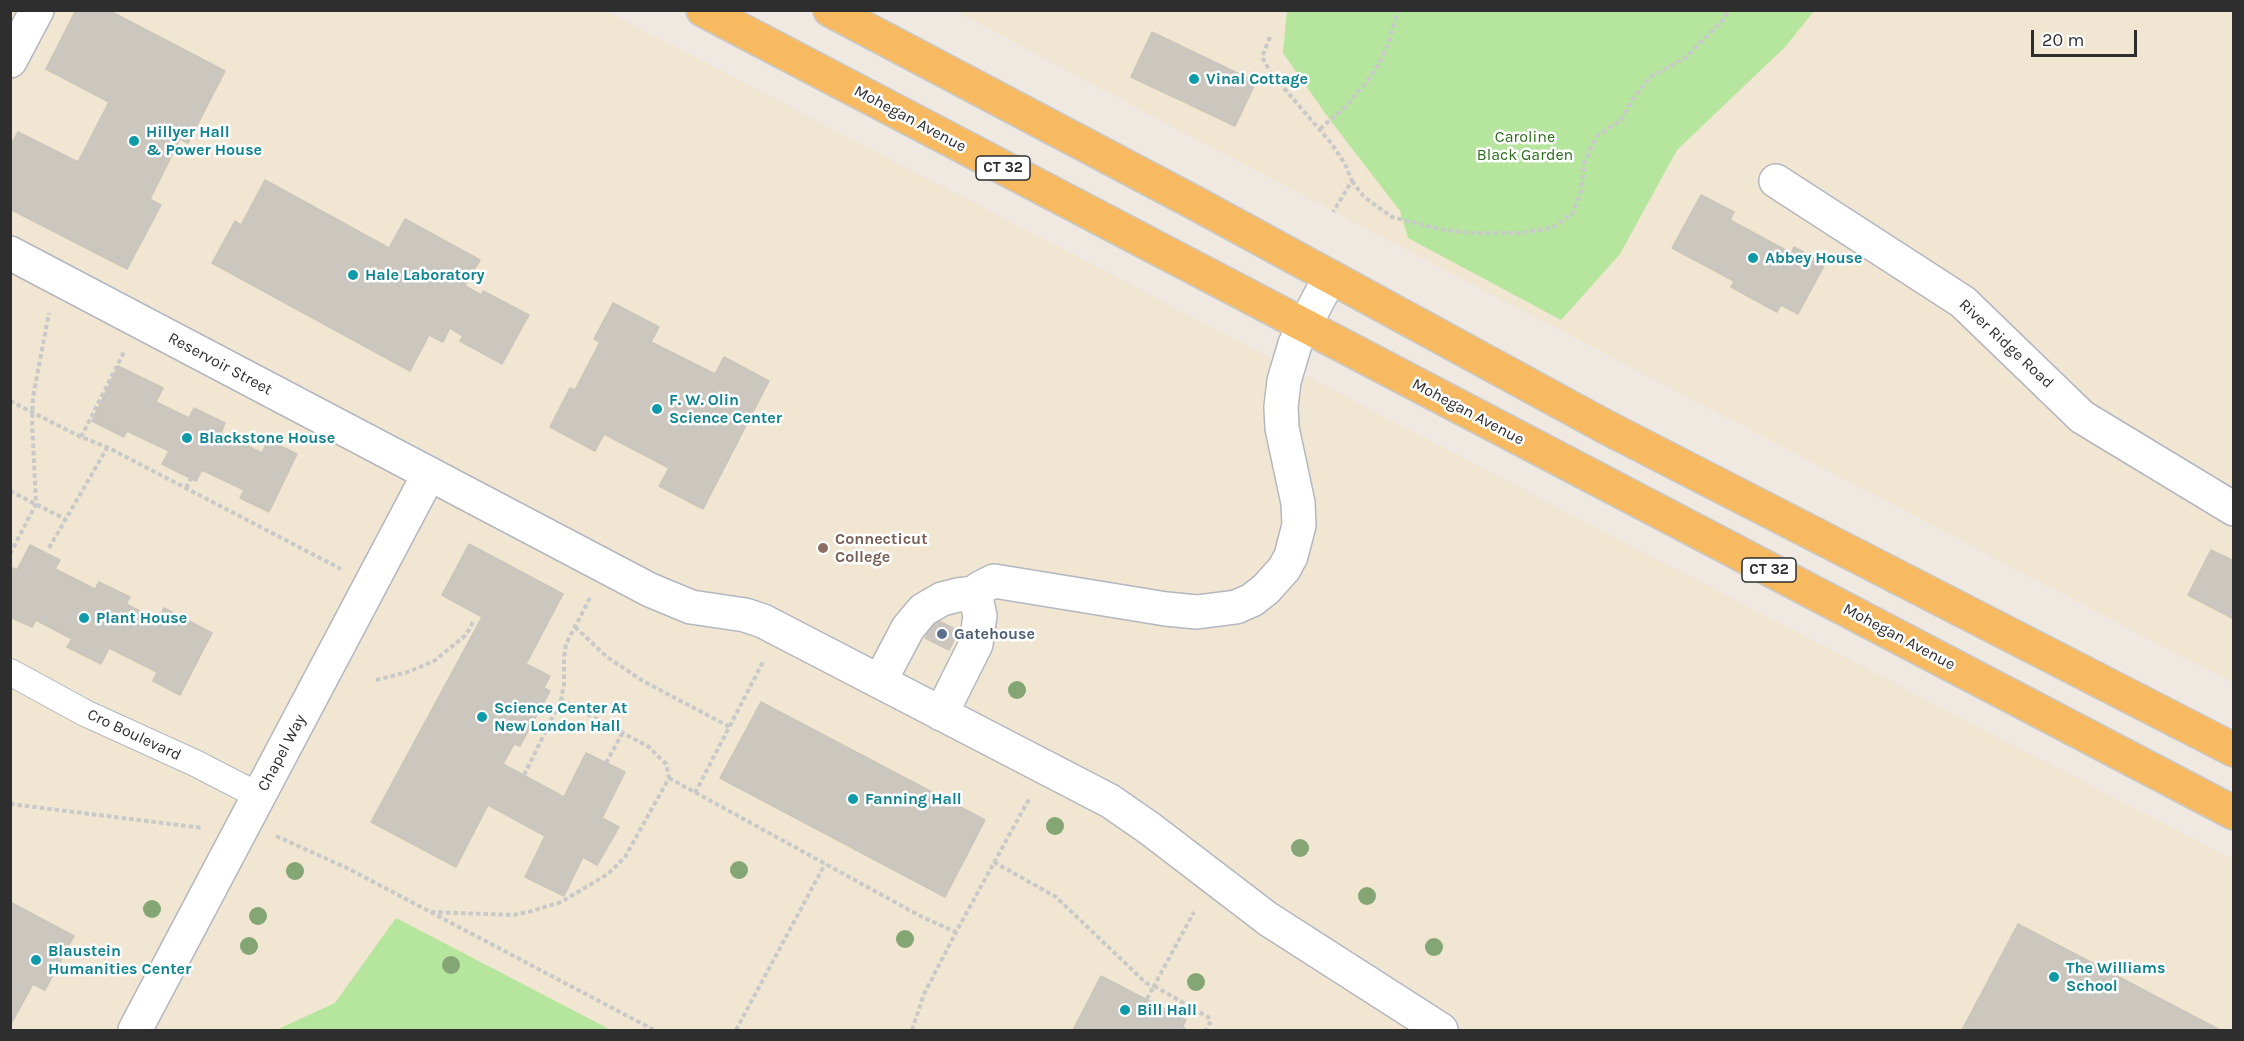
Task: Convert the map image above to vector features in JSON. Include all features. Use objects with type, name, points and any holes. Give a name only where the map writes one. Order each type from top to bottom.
[{"type":"highway","name":"Mohegan Avenue","points":[[703,10],[2234,813]]},
{"type":"highway","points":[[830,10],[1195,203],[1604,426],[2234,750]]},
{"type":"street","points":[[10,61],[37,10]]},
{"type":"street","name":"River Ridge Road","points":[[1776,181],[1963,302],[2082,417],[2234,509]]},
{"type":"street","name":"Reservoir Street","points":[[10,254],[650,590],[691,607],[745,615],[763,621],[1119,807],[1268,920],[1441,1030]]},
{"type":"street","points":[[880,681],[908,628],[923,610],[942,600],[975,593],[987,584],[1001,581],[1166,609],[1208,612],[1236,607],[1252,600],[1266,589],[1292,556],[1298,533],[1298,503],[1282,428],[1281,407],[1288,364],[1304,326],[1330,276]]},
{"type":"street","name":"Chapel Way","points":[[135,1030],[429,474]]},
{"type":"street","points":[[941,714],[976,644],[980,616],[975,593]]},
{"type":"street","name":"Cro Boulevard","points":[[10,672],[85,713],[195,763],[260,796]]},
{"type":"path","points":[[1391,10],[1395,17]]},
{"type":"path","points":[[1320,129],[1366,83],[1379,64],[1389,42],[1398,10]]},
{"type":"path","points":[[1270,37],[1262,57],[1279,84],[1320,129],[1345,164],[1352,181],[1364,197],[1392,217],[1439,229],[1469,234],[1522,233],[1552,228],[1572,214],[1581,192],[1584,163],[1597,136],[1622,120],[1632,100],[1650,78],[1685,58],[1725,18],[1728,10]]},
{"type":"path","points":[[1333,212],[1352,181]]},
{"type":"path","points":[[10,554],[36,504],[33,397],[51,303]]},
{"type":"path","points":[[81,437],[129,343]]},
{"type":"path","points":[[10,401],[81,437],[107,447],[351,574]]},
{"type":"path","points":[[49,548],[107,447]]},
{"type":"path","points":[[186,488],[191,478]]},
{"type":"path","points":[[10,491],[65,519]]},
{"type":"path","points":[[524,775],[561,700],[566,644],[595,590]]},
{"type":"path","points":[[376,680],[408,672],[434,661],[466,635],[473,622]]},
{"type":"path","points":[[575,627],[607,657],[634,675],[730,727]]},
{"type":"path","points":[[695,792],[769,651]]},
{"type":"path","points":[[431,912],[514,915],[561,902],[608,874],[625,857],[669,778],[666,764],[656,753],[622,732],[561,700]]},
{"type":"path","points":[[606,763],[622,732]]},
{"type":"path","points":[[669,778],[922,917],[956,932]]},
{"type":"path","points":[[912,1030],[924,994],[1034,790]]},
{"type":"path","points":[[10,804],[212,829]]},
{"type":"path","points":[[267,834],[283,838],[321,855],[654,1030]]},
{"type":"path","points":[[994,862],[1056,897],[1146,982],[1208,1017],[1211,1021],[1206,1030]]},
{"type":"path","points":[[736,1030],[825,864]]},
{"type":"path","points":[[1147,999],[1194,912]]},
{"type":"shaded area","name":"Connecticut College","points":[[10,11],[606,11],[2233,860],[2233,1030],[11,1030]]},
{"type":"shaded area","points":[[955,11],[2233,11],[2233,683],[1251,168]]},
{"type":"green space","name":"Caroline Black Garden","points":[[1287,10],[1814,11],[1785,47],[1677,150],[1620,254],[1561,320],[1408,238],[1400,211],[1330,120],[1283,53]]},
{"type":"green space","points":[[396,918],[611,1030],[276,1030],[335,1003]]},
{"type":"building","name":"Hillyer Hall & Power House","points":[[76,10],[108,10],[225,71],[188,143],[180,139],[150,199],[161,205],[127,269],[10,209],[10,146],[18,132],[78,162],[109,102],[46,69]]},
{"type":"building","name":"Vinal Cottage","points":[[1152,32],[1256,82],[1235,126],[1131,77]]},
{"type":"building","name":"Hale Laboratory","points":[[265,180],[389,248],[405,219],[480,260],[465,286],[481,295],[483,291],[529,315],[502,364],[460,341],[463,336],[450,328],[443,342],[429,335],[410,371],[212,263],[235,221],[241,225]]},
{"type":"building","name":"Abbey House","points":[[1701,195],[1734,212],[1730,220],[1791,253],[1794,247],[1825,264],[1798,314],[1781,305],[1777,312],[1731,287],[1734,281],[1672,248]]},
{"type":"building","name":"F. W. Olin Science Center","points":[[613,303],[659,327],[651,342],[715,374],[724,357],[769,381],[703,509],[659,486],[669,468],[604,434],[595,451],[550,427],[570,388],[575,390],[600,342],[594,339]]},
{"type":"building","name":"Blackstone House","points":[[118,366],[163,388],[156,402],[189,418],[194,408],[225,423],[221,433],[262,453],[268,440],[297,454],[269,512],[240,498],[244,490],[202,470],[196,481],[162,464],[169,451],[127,431],[124,437],[92,421]]},
{"type":"building","name":"Science Center At New London Hall","points":[[469,544],[563,594],[526,664],[550,676],[544,688],[550,691],[520,746],[514,744],[503,764],[564,797],[586,753],[625,772],[602,818],[619,827],[597,865],[583,857],[564,896],[525,877],[545,836],[488,805],[456,867],[371,822],[482,617],[442,595]]},
{"type":"building","name":"Plant House","points":[[30,545],[60,560],[55,569],[95,589],[99,582],[130,597],[126,604],[157,620],[164,608],[212,633],[180,695],[153,681],[157,672],[109,648],[101,664],[67,647],[72,639],[36,620],[32,627],[10,617],[10,573],[13,568],[17,570]]},
{"type":"building","points":[[2211,550],[2234,561],[2234,619],[2188,595]]},
{"type":"building","name":"Gatehouse","points":[[935,619],[959,631],[949,650],[925,638]]},
{"type":"building","name":"Fanning Hall","points":[[761,702],[985,820],[945,897],[720,778]]},
{"type":"building","name":"Blaustein Humanities Center","points":[[10,902],[74,936],[45,990],[33,984],[10,1026]]},
{"type":"building","name":"The Williams School","points":[[2018,924],[2220,1030],[1962,1030]]},
{"type":"building","name":"Bill Hall","points":[[1101,976],[1186,1020],[1181,1030],[1073,1030]]},
{"type":"place","name":"Vinal Cottage","points":[[1194,79]]},
{"type":"place","name":"Hillyer Hall & Power House","points":[[134,141]]},
{"type":"place","name":"Abbey House","points":[[1753,258]]},
{"type":"place","name":"Hale Laboratory","points":[[353,275]]},
{"type":"place","name":"F. W. Olin Science Center","points":[[657,409]]},
{"type":"place","name":"Blackstone House","points":[[187,438]]},
{"type":"place","name":"Connecticut College","points":[[823,548]]},
{"type":"place","name":"Plant House","points":[[84,618]]},
{"type":"place","name":"Gatehouse","points":[[942,634]]},
{"type":"place","name":"Science Center At New London Hall","points":[[482,717]]},
{"type":"place","name":"Fanning Hall","points":[[853,799]]},
{"type":"place","name":"Blaustein Humanities Center","points":[[36,960]]},
{"type":"place","name":"The Williams School","points":[[2054,977]]},
{"type":"place","name":"Bill Hall","points":[[1125,1010]]}]
